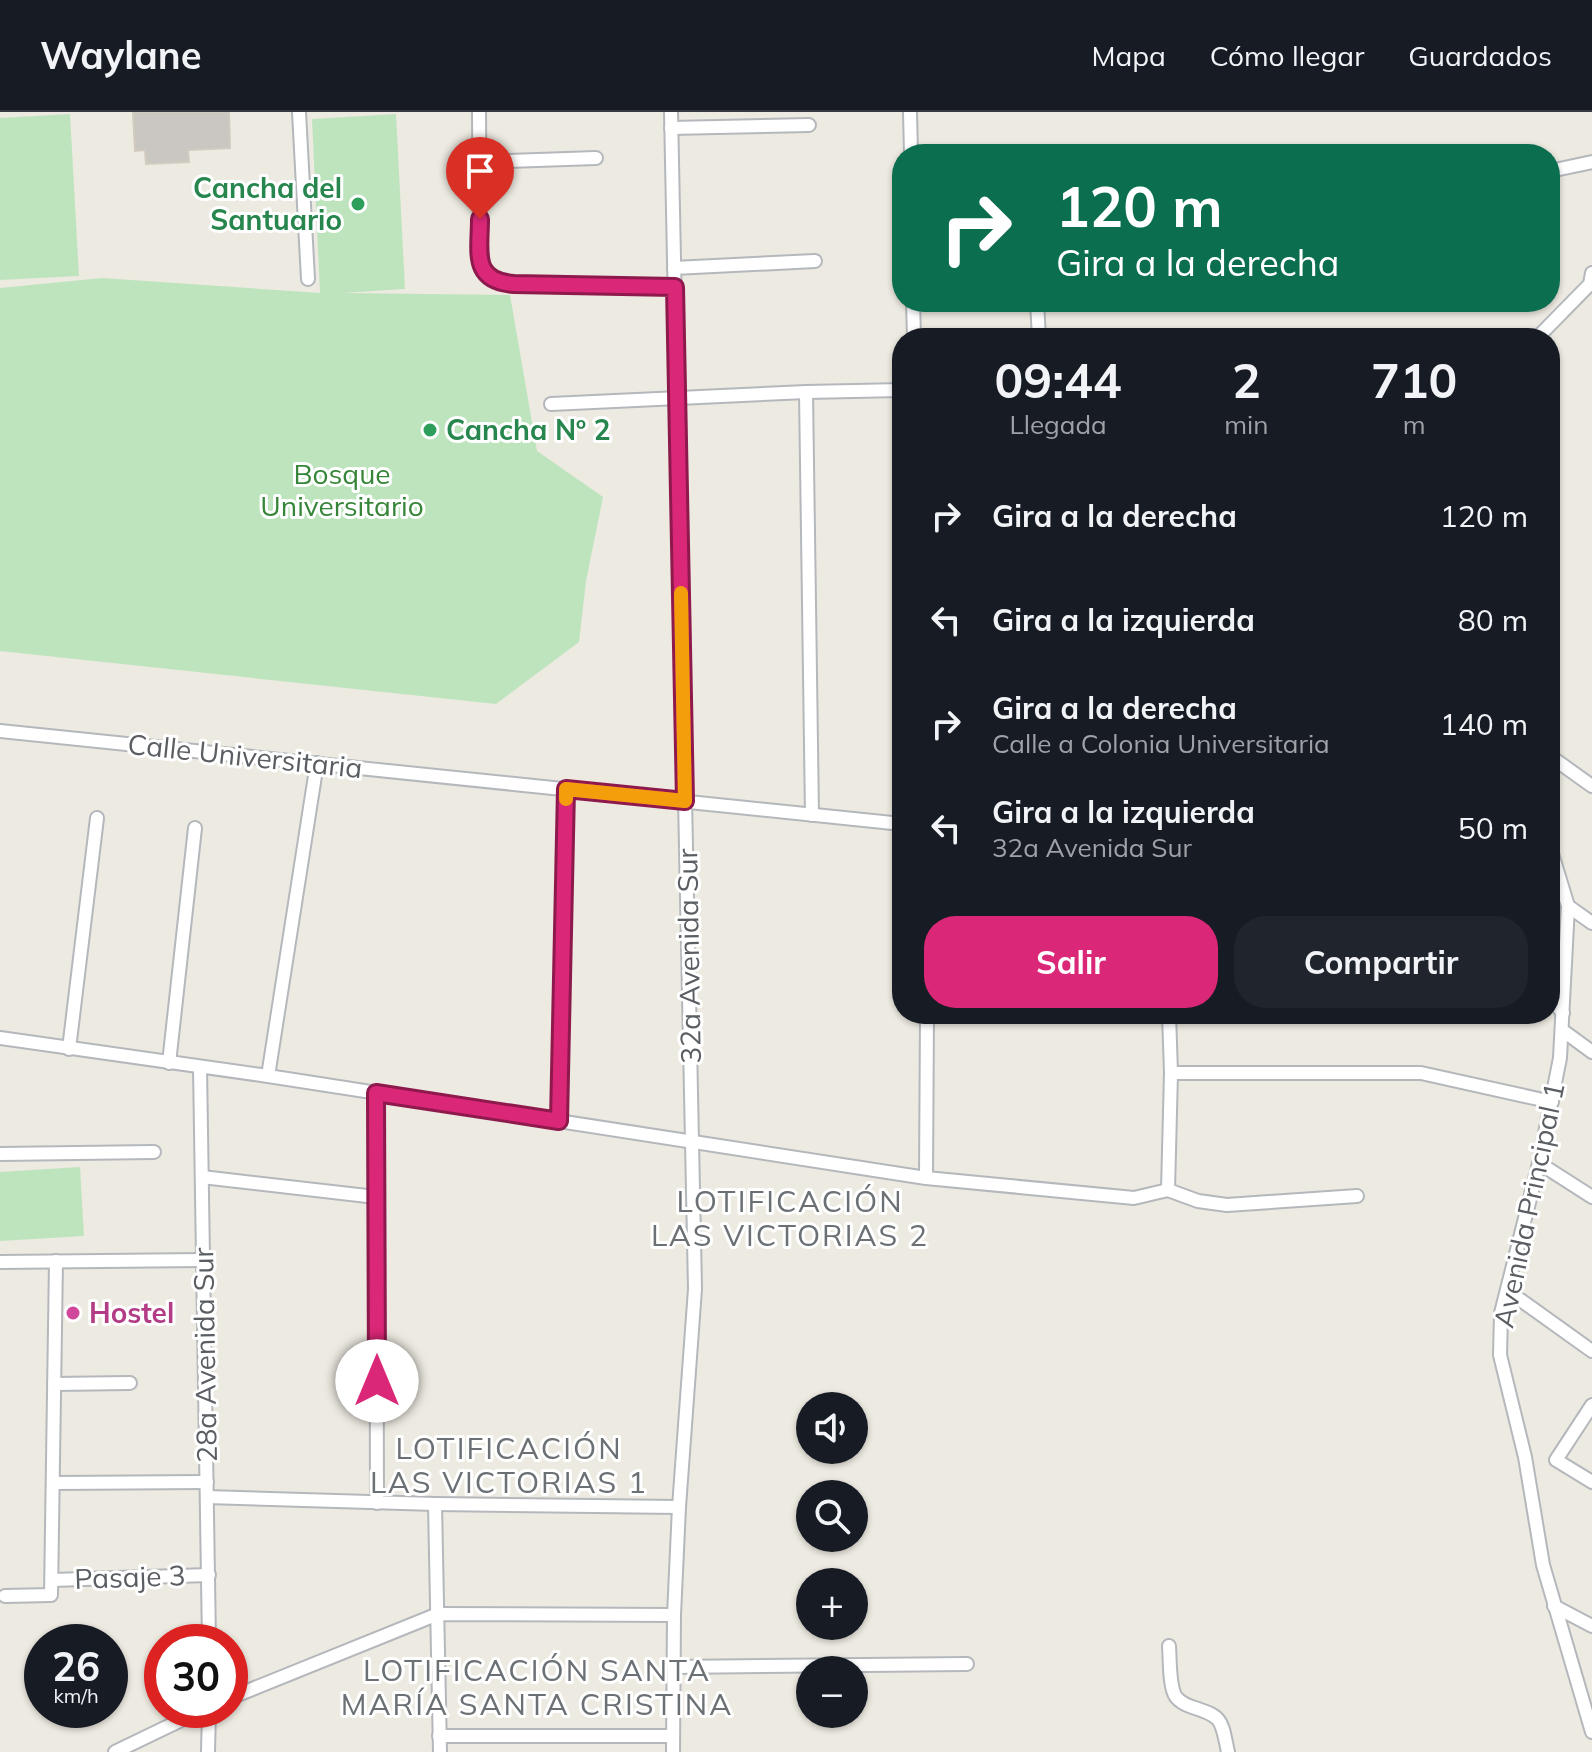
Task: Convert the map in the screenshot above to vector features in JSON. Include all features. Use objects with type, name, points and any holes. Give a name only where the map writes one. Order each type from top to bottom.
[{"type":"street","points":[[299,112],[308,279]]},
{"type":"street","points":[[479,112],[480,257],[481,267],[487,276],[501,283],[514,284],[675,287]]},
{"type":"street","name":"32a Avenida Sur","points":[[671,112],[695,1289],[679,1507],[673,1752]]},
{"type":"street","points":[[910,112],[911,144]]},
{"type":"street","points":[[671,128],[809,125]]},
{"type":"street","points":[[479,162],[596,158]]},
{"type":"street","points":[[1560,169],[1592,162]]},
{"type":"street","points":[[674,268],[815,261]]},
{"type":"street","points":[[1546,328],[1591,281]]},
{"type":"street","points":[[551,404],[892,390]]},
{"type":"street","points":[[806,392],[812,815]]},
{"type":"street","name":"Calle Universitaria","points":[[0,731],[892,823]]},
{"type":"street","points":[[268,1076],[317,763]]},
{"type":"street","points":[[1560,763],[1592,786]]},
{"type":"street","points":[[559,1121],[566,789]]},
{"type":"street","points":[[69,1049],[97,818]]},
{"type":"street","points":[[169,1063],[195,828]]},
{"type":"street","name":"Avenida Principal 1","points":[[1560,880],[1568,906],[1560,1058],[1539,1163],[1501,1313],[1500,1355],[1525,1457],[1543,1565],[1592,1732]]},
{"type":"street","points":[[1568,906],[1592,923]]},
{"type":"street","points":[[1560,1009],[1563,1013]]},
{"type":"street","points":[[926,1178],[927,1024]]},
{"type":"street","points":[[1168,1190],[1169,1024]]},
{"type":"street","points":[[1562,1030],[1592,1052]]},
{"type":"street","points":[[0,1038],[268,1076],[926,1178],[1134,1198],[1168,1190],[1198,1201],[1227,1205],[1357,1196]]},
{"type":"street","name":"28a Avenida Sur","points":[[200,1067],[209,1624]]},
{"type":"street","points":[[1171,1073],[1421,1073],[1552,1102]]},
{"type":"street","points":[[376,1093],[377,1503]]},
{"type":"street","points":[[0,1154],[154,1152]]},
{"type":"street","points":[[1539,1163],[1592,1197]]},
{"type":"street","points":[[202,1177],[376,1197]]},
{"type":"street","points":[[0,1262],[203,1260]]},
{"type":"street","points":[[5,1596],[51,1595],[56,1261]]},
{"type":"street","points":[[1508,1291],[1592,1351]]},
{"type":"street","points":[[54,1384],[130,1383]]},
{"type":"street","points":[[1592,1405],[1556,1460],[1592,1482]]},
{"type":"street","points":[[53,1483],[207,1482]]},
{"type":"street","points":[[207,1497],[679,1507]]},
{"type":"street","points":[[435,1504],[440,1752]]},
{"type":"street","name":"Pasaje 3","points":[[52,1580],[209,1575]]},
{"type":"street","points":[[1554,1606],[1592,1626]]},
{"type":"street","points":[[248,1691],[438,1614],[674,1615]]},
{"type":"street","points":[[1169,1646],[1176,1698],[1185,1705],[1218,1717],[1228,1752]]},
{"type":"street","points":[[673,1667],[967,1664]]},
{"type":"street","points":[[115,1752],[165,1728]]},
{"type":"street","points":[[208,1752],[209,1728]]},
{"type":"street","points":[[439,1736],[673,1736]]},
{"type":"green space","points":[[70,114],[79,276],[0,280],[0,118]]},
{"type":"green space","name":"Bosque Universitario","points":[[396,114],[405,289],[343,293],[510,295],[537,451],[603,497],[586,581],[579,642],[496,704],[0,651],[0,288],[102,278],[320,293],[312,119]]},
{"type":"green space","points":[[80,1167],[84,1236],[0,1241],[0,1172]]},
{"type":"building","points":[[133,112],[229,112],[230,148],[188,150],[189,162],[146,164],[145,150],[135,151]]},
{"type":"slow traffic","points":[[566,799],[566,789],[685,801],[681,593]]},
{"type":"place","name":"Cancha del Santuario","points":[[358,204]]},
{"type":"place","name":"Cancha Nº 2","points":[[430,430]]},
{"type":"place","name":"Hostel","points":[[73,1313]]},
{"type":"district","name":"LOTIFICACIÓN LAS VICTORIAS 2","points":[[790,1219]]},
{"type":"district","name":"LOTIFICACIÓN LAS VICTORIAS 1","points":[[509,1466]]},
{"type":"district","name":"LOTIFICACIÓN SANTA MARÍA SANTA CRISTINA","points":[[537,1688]]},
{"type":"route","points":[[377,1381],[376,1093],[559,1121],[566,789],[685,801],[675,287],[501,283],[487,276],[481,267],[480,219]]}]
